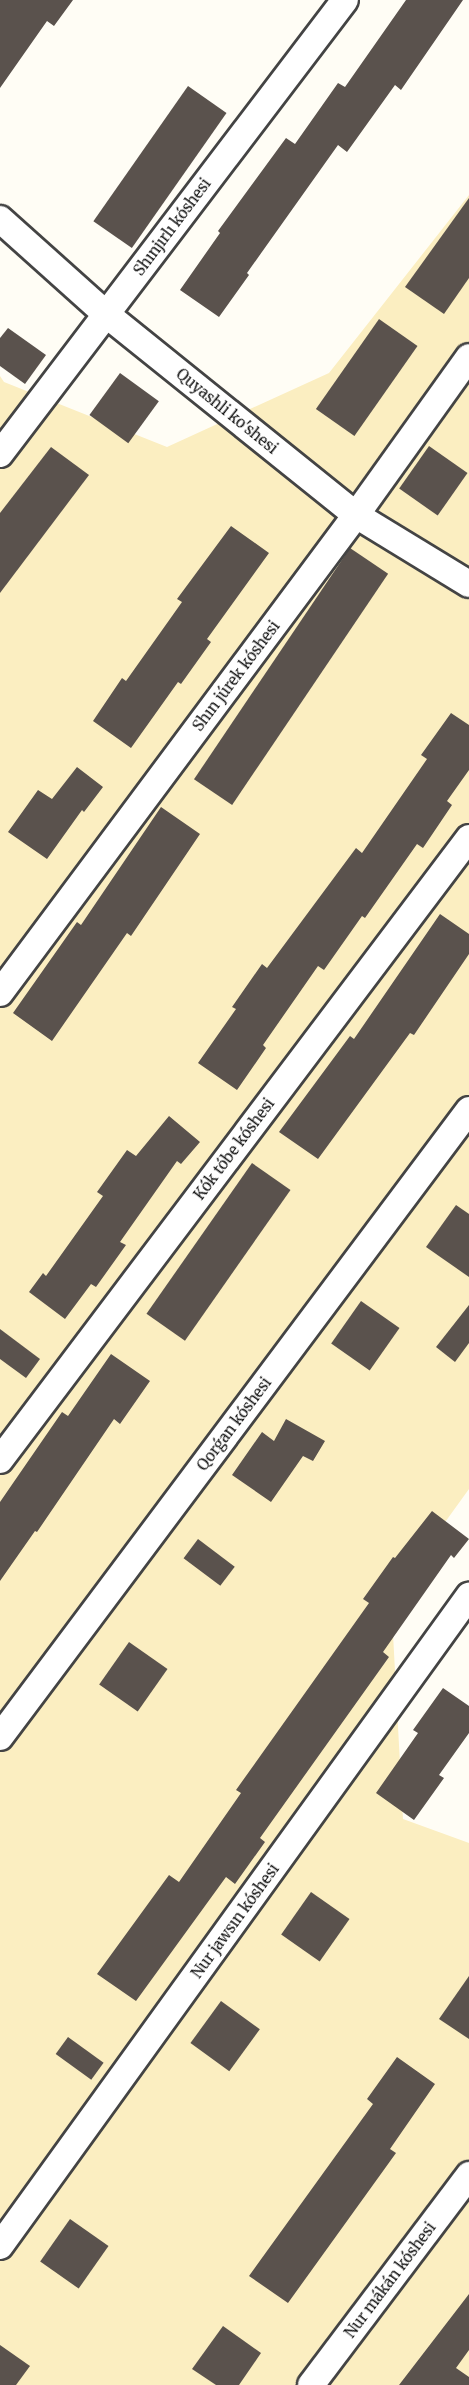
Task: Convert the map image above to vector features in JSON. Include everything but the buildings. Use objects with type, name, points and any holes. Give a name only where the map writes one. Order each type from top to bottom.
[{"type":"street","name":"Shınjırlı kóshesi","points":[[0,454],[345,0]]},
{"type":"street","name":"Quyashli ko'shesi","points":[[0,219],[106,314],[356,515],[469,584]]},
{"type":"street","name":"Shın júrek kóshesi","points":[[0,993],[356,515],[469,357]]},
{"type":"street","name":"Kók tóbe kóshesi","points":[[0,1460],[469,838]]},
{"type":"street","name":"Qorǵan kóshesi","points":[[0,1737],[469,1110]]},
{"type":"street","name":"Nur jawsın kóshesi","points":[[0,2246],[469,1596]]},
{"type":"street","name":"Nur mákán kóshesi","points":[[311,2385],[469,2175]]},
{"type":"sand","points":[[469,195],[469,1489],[391,1597],[403,1819],[469,1843],[469,2385],[0,2385],[0,376],[4,382],[167,447],[329,373]]}]
